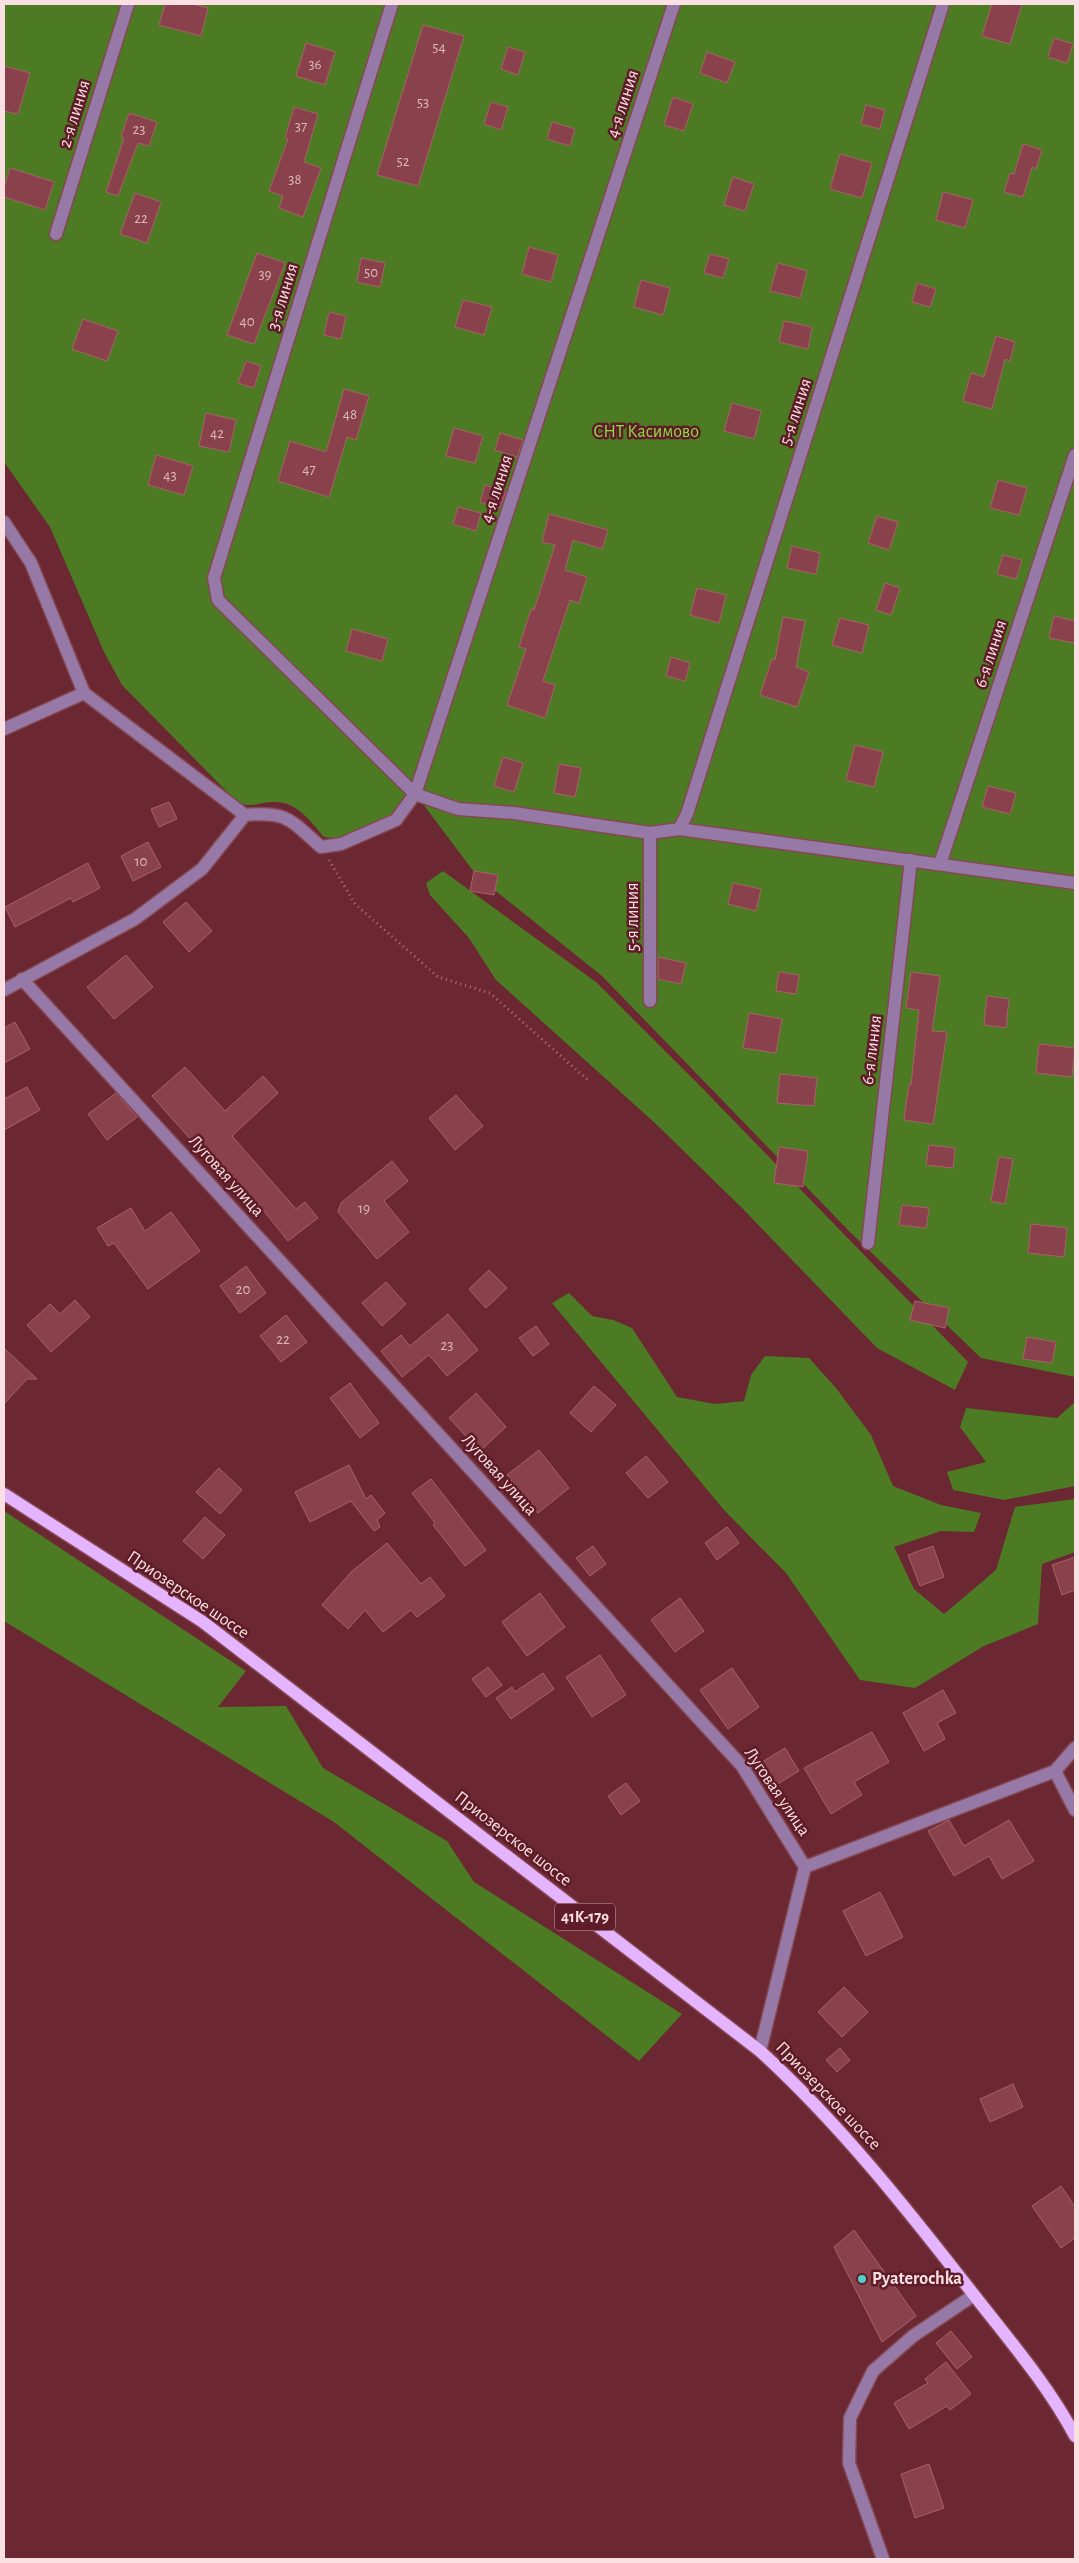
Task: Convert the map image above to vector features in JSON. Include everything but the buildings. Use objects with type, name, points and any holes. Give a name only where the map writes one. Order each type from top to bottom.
[{"type":"main road","name":"Приозерское шоссе","points":[[4,1494],[203,1622],[760,2051],[797,2085],[880,2176],[1021,2356],[1075,2436]]},
{"type":"street","name":"2-я линия","points":[[56,234],[128,4]]},
{"type":"street","name":"3-я линия","points":[[392,4],[214,578],[218,600],[416,794]]},
{"type":"street","name":"4-я линия","points":[[321,846],[342,844],[396,820],[416,794],[674,4]]},
{"type":"street","name":"5-я линия","points":[[679,829],[687,814],[943,4]]},
{"type":"street","name":"6-я линия","points":[[940,864],[1075,455]]},
{"type":"street","points":[[4,522],[31,563],[84,693],[245,816]]},
{"type":"street","points":[[4,729],[84,693]]},
{"type":"street","points":[[416,794],[458,808],[514,813],[650,833],[679,829],[1075,882]]},
{"type":"street","points":[[4,990],[143,914],[202,869],[245,816],[271,812],[289,819],[321,846]]},
{"type":"street","name":"5-я линия","points":[[650,833],[650,1001]]},
{"type":"street","name":"6-я линия","points":[[868,1243],[911,860]]},
{"type":"street","name":"Луговая улица","points":[[22,980],[742,1766],[805,1866]]},
{"type":"street","points":[[760,2051],[805,1866],[1055,1771],[1075,1748]]},
{"type":"street","points":[[1055,1771],[1075,1810]]},
{"type":"street","points":[[883,2559],[849,2463],[850,2418],[873,2371],[913,2336],[974,2295]]},
{"type":"path","points":[[321,846],[355,904],[424,965],[438,977],[490,994],[590,1082]]},
{"type":"green space","name":"СНТ Касимово","points":[[4,4],[1075,4],[1075,1377],[981,1358],[850,1232],[602,976],[477,876],[423,804],[408,798],[391,815],[342,839],[324,837],[309,819],[290,805],[274,802],[252,805],[238,803],[122,685],[104,652],[50,527],[4,462]]},
{"type":"green space","points":[[443,871],[596,982],[704,1090],[968,1362],[955,1390],[877,1348],[741,1207],[656,1124],[496,980],[469,938],[430,895],[426,883]]},
{"type":"green space","points":[[569,1293],[592,1316],[613,1320],[632,1328],[677,1397],[715,1404],[744,1401],[751,1375],[765,1356],[809,1358],[836,1388],[871,1435],[893,1486],[941,1505],[981,1513],[974,1532],[941,1531],[894,1547],[914,1589],[944,1614],[996,1570],[1015,1507],[1075,1499],[1075,1552],[1042,1564],[1038,1624],[984,1646],[915,1688],[860,1680],[786,1573],[724,1510],[552,1303]]},
{"type":"green space","points":[[1075,1402],[1075,1486],[1004,1500],[953,1490],[947,1472],[986,1462],[960,1427],[966,1408],[1057,1418]]},
{"type":"green space","points":[[4,1511],[246,1671],[218,1707],[286,1706],[323,1768],[447,1841],[474,1882],[682,2014],[639,2061],[334,1822],[4,1621]]},
{"type":"place","name":"Pyaterochka","points":[[862,2279]]}]
